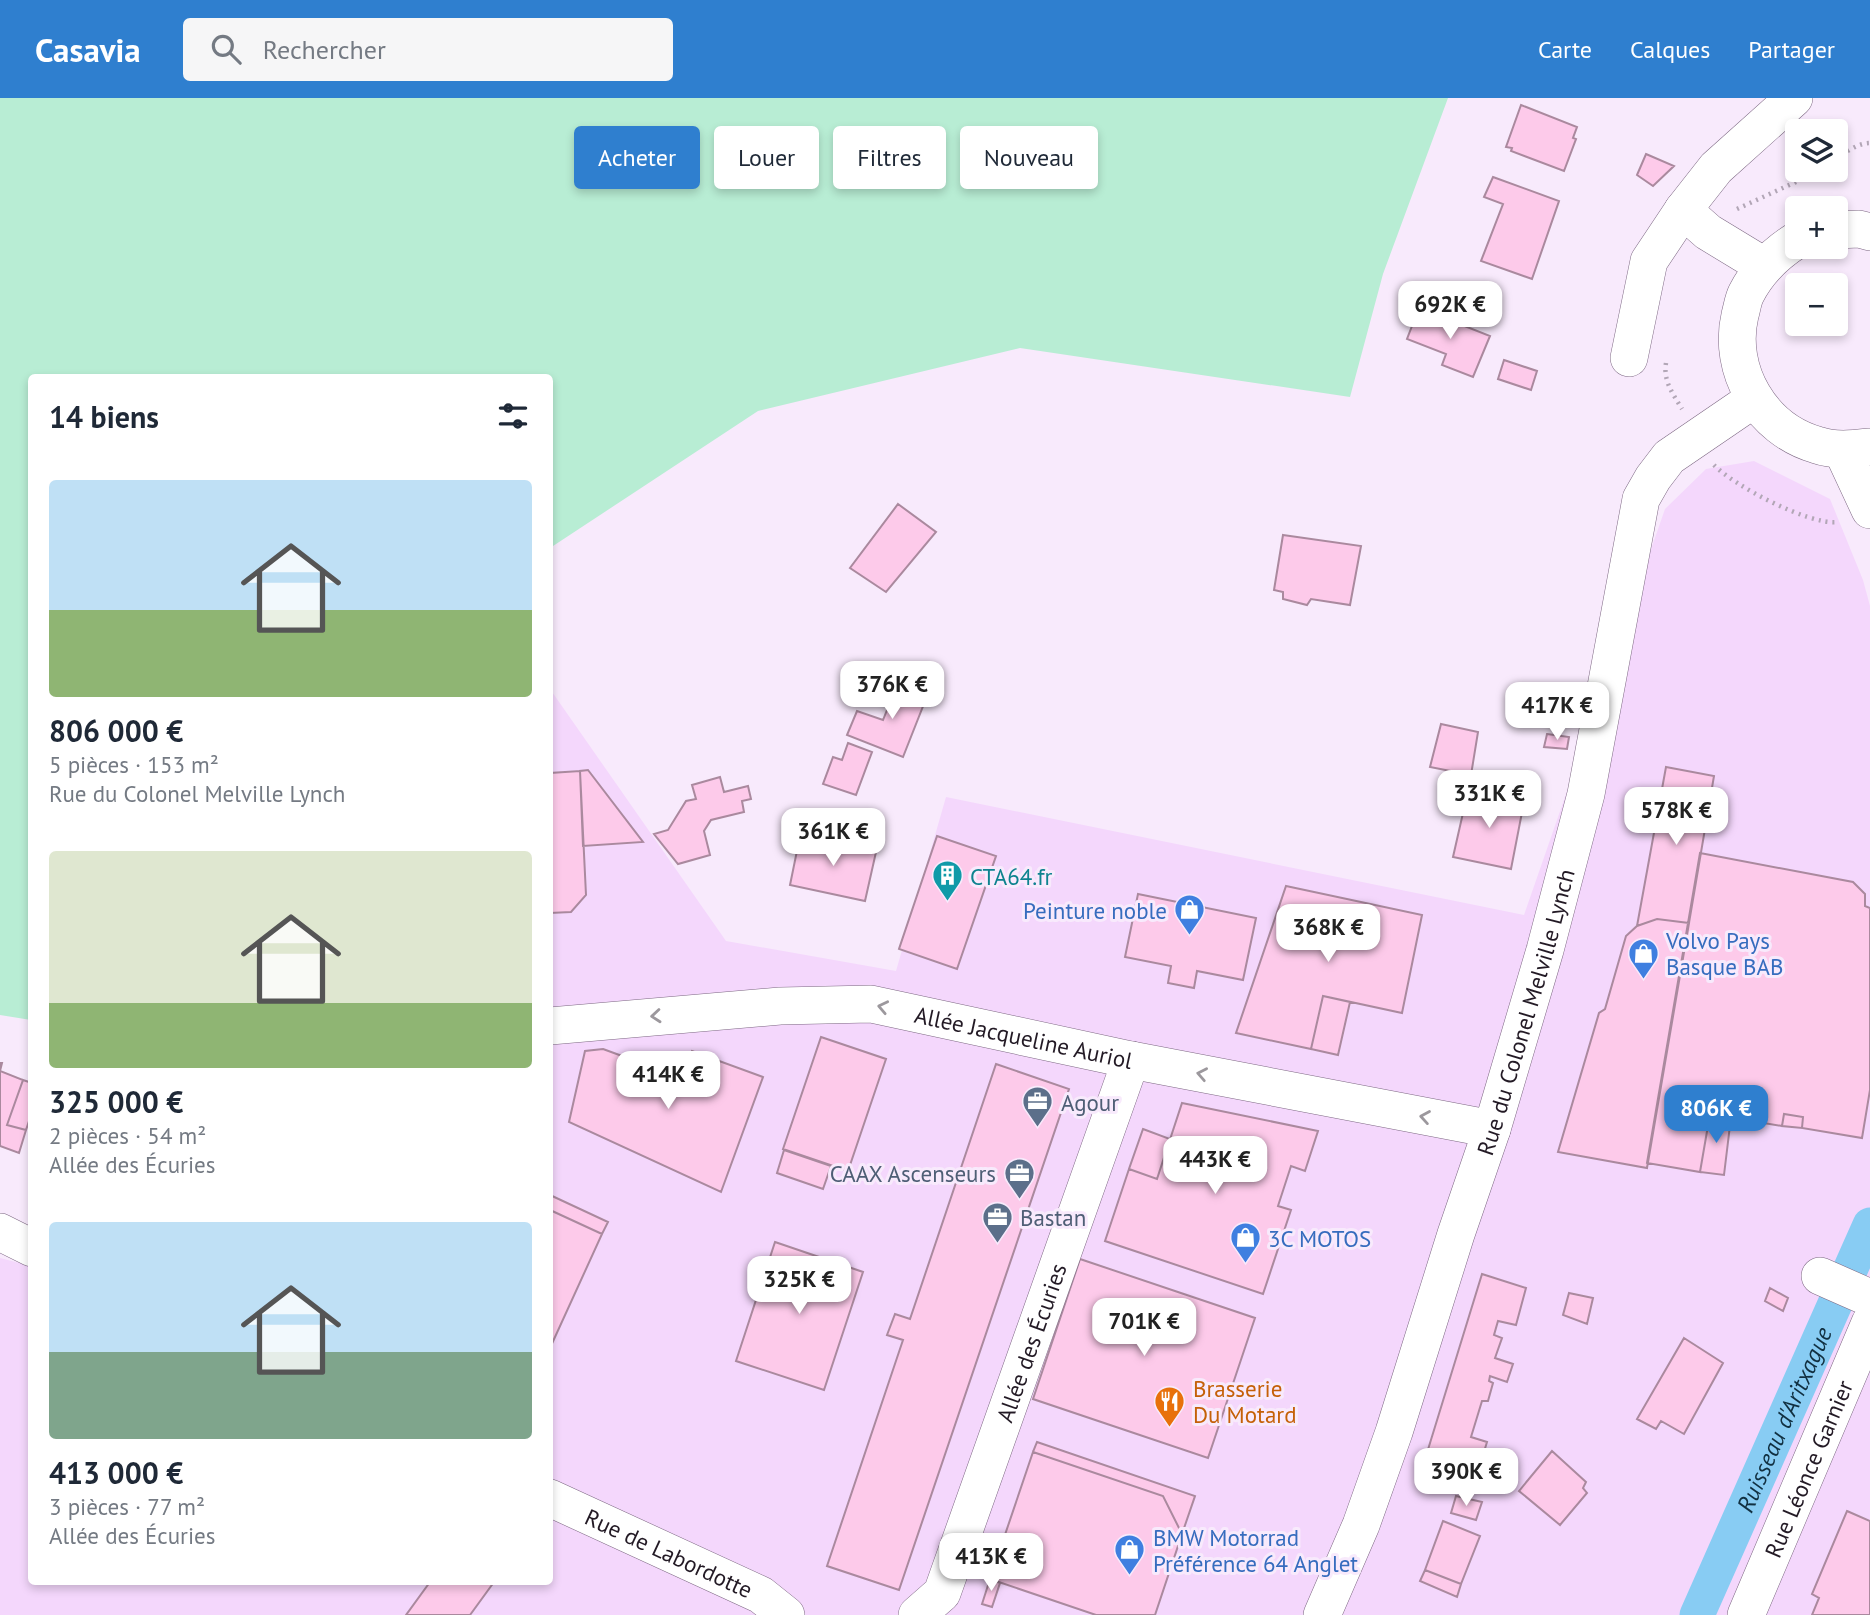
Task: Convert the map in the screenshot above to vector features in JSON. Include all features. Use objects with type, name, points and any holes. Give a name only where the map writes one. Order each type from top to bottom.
[{"type":"street","points":[[1629,358],[1649,261],[1683,210],[1716,168],[1794,98]]},
{"type":"street","points":[[1683,210],[1708,232],[1764,266]]},
{"type":"street","points":[[1848,229],[1870,232]]},
{"type":"street","points":[[1785,247],[1764,266],[1745,296],[1737,331],[1740,366],[1754,399],[1771,419],[1792,435],[1816,445],[1856,448],[1858,515]]},
{"type":"street","name":"Rue du Colonel Melville Lynch","points":[[1322,1615],[1362,1525],[1390,1446],[1456,1234],[1492,1129],[1545,950],[1586,794],[1641,499],[1669,457],[1754,399]]},
{"type":"street","name":"Allée Jacqueline Auriol","points":[[553,1026],[780,1006],[871,1004],[1131,1060],[1492,1129]]},
{"type":"street","name":"Allée des Écuries","points":[[917,1615],[942,1593],[1131,1060]]},
{"type":"street","points":[[0,1232],[28,1246]]},
{"type":"street","points":[[1820,1276],[1867,1305]]},
{"type":"street","name":"Rue Léonce Garnier","points":[[1746,1615],[1867,1305]]},
{"type":"street","name":"Rue de Labordotte","points":[[553,1499],[761,1595],[786,1615]]},
{"type":"path","points":[[1848,150],[1867,142],[1870,144]]},
{"type":"path","points":[[1728,212],[1795,182]]},
{"type":"path","points":[[1667,360],[1664,373],[1681,408]]},
{"type":"path","points":[[1715,468],[1755,494],[1820,522],[1835,523],[1858,515]]},
{"type":"shaded area","points":[[1754,461],[1830,499],[1863,580],[1870,606],[1870,1615],[0,1615],[0,1258],[28,1265],[28,1585],[553,1585],[553,693],[726,941],[896,971],[946,797],[1524,915],[1665,509],[1706,469]]},
{"type":"green space","points":[[0,98],[1448,98],[1383,274],[1350,397],[1020,348],[758,411],[553,546],[553,374],[28,374],[28,1020],[0,1015]]},
{"type":"building","points":[[1521,105],[1577,127],[1573,138],[1576,139],[1564,171],[1506,147]]},
{"type":"building","points":[[1646,154],[1674,166],[1653,186],[1637,175]]},
{"type":"building","points":[[1493,177],[1559,201],[1532,279],[1481,261],[1503,204],[1484,197]]},
{"type":"building","points":[[1419,308],[1490,336],[1473,377],[1442,365],[1446,354],[1407,339]]},
{"type":"building","points":[[1504,360],[1537,371],[1531,390],[1498,379]]},
{"type":"building","points":[[898,504],[936,532],[886,592],[850,568]]},
{"type":"building","points":[[1283,535],[1361,546],[1350,605],[1311,599],[1307,605],[1283,599],[1283,592],[1274,590]]},
{"type":"building","points":[[899,680],[929,691],[903,757],[847,735],[857,711],[883,720]]},
{"type":"building","points":[[1441,724],[1478,732],[1471,775],[1430,767]]},
{"type":"building","points":[[1547,734],[1569,737],[1567,749],[1544,747]]},
{"type":"building","points":[[848,743],[872,752],[856,795],[823,784],[833,757],[842,760]]},
{"type":"building","points":[[1666,767],[1714,776],[1689,923],[1657,919],[1637,926]]},
{"type":"building","points":[[588,770],[643,842],[583,846],[580,771]]},
{"type":"building","points":[[580,771],[586,895],[571,912],[553,913],[553,773]]},
{"type":"building","points":[[720,777],[724,792],[748,786],[751,799],[742,801],[744,812],[711,820],[704,831],[710,855],[678,864],[654,834],[668,830],[686,801],[696,799],[692,785]]},
{"type":"building","points":[[1468,791],[1524,802],[1511,869],[1453,857]]},
{"type":"building","points":[[800,836],[876,852],[865,901],[790,885]]},
{"type":"building","name":"CTA64.fr","points":[[937,836],[996,856],[957,969],[899,949]]},
{"type":"building","points":[[1700,853],[1853,882],[1865,894],[1865,906],[1870,908],[1870,1090],[1862,1138],[1802,1128],[1803,1117],[1784,1114],[1782,1126],[1710,1114],[1700,1172],[1647,1163]]},
{"type":"building","points":[[1286,886],[1422,915],[1402,1013],[1323,996],[1311,1049],[1236,1033]]},
{"type":"building","name":"Peinture noble","points":[[1138,894],[1256,918],[1243,980],[1197,971],[1194,988],[1168,983],[1171,966],[1125,957]]},
{"type":"building","points":[[1657,919],[1689,923],[1647,1168],[1558,1152],[1599,1013],[1605,1009],[1626,936],[1637,926]]},
{"type":"building","points":[[1323,996],[1350,1002],[1338,1055],[1311,1049]]},
{"type":"building","points":[[821,1037],[886,1059],[848,1171],[783,1149]]},
{"type":"building","points":[[603,1049],[682,1078],[692,1051],[763,1077],[721,1192],[569,1122],[585,1051]]},
{"type":"building","points":[[996,1064],[1069,1089],[899,1590],[827,1566],[903,1340],[887,1335],[895,1314],[910,1319]]},
{"type":"building","points":[[0,1071],[23,1080],[7,1125],[26,1130],[19,1153],[0,1146]]},
{"type":"building","points":[[23,1080],[28,1082],[26,1130],[7,1125]]},
{"type":"building","points":[[1182,1103],[1318,1131],[1305,1171],[1291,1166],[1278,1206],[1291,1210],[1263,1294],[1105,1241],[1129,1169],[1157,1179]]},
{"type":"building","points":[[1710,1114],[1731,1117],[1724,1175],[1700,1172]]},
{"type":"building","points":[[1784,1114],[1803,1117],[1802,1128],[1782,1126]]},
{"type":"building","points":[[1143,1129],[1170,1139],[1157,1179],[1129,1169]]},
{"type":"building","points":[[784,1150],[831,1166],[823,1189],[777,1173]]},
{"type":"building","points":[[553,1196],[608,1222],[602,1234],[553,1211]]},
{"type":"building","points":[[553,1211],[602,1234],[553,1341]]},
{"type":"building","points":[[775,1242],[863,1272],[824,1390],[736,1361]]},
{"type":"building","points":[[1080,1259],[1255,1318],[1208,1458],[1033,1399]]},
{"type":"building","points":[[1482,1274],[1526,1288],[1516,1325],[1498,1321],[1494,1335],[1502,1338],[1495,1358],[1513,1364],[1507,1382],[1490,1376],[1489,1381],[1493,1383],[1488,1401],[1482,1401],[1471,1437],[1487,1442],[1474,1485],[1422,1469]]},
{"type":"building","points":[[1770,1288],[1788,1298],[1783,1311],[1765,1301]]},
{"type":"building","points":[[1569,1293],[1593,1298],[1587,1324],[1563,1315]]},
{"type":"building","points":[[1684,1338],[1723,1363],[1684,1434],[1661,1421],[1656,1429],[1637,1419]]},
{"type":"building","points":[[1037,1442],[1195,1496],[1182,1534],[1163,1496],[1033,1452]]},
{"type":"building","points":[[1552,1451],[1586,1482],[1583,1488],[1587,1493],[1560,1525],[1519,1491]]},
{"type":"building","points":[[1033,1452],[1163,1496],[1182,1534],[1155,1615],[1096,1615],[990,1579]]},
{"type":"building","points":[[1456,1496],[1482,1502],[1476,1520],[1451,1513]]},
{"type":"building","points":[[1847,1511],[1870,1521],[1870,1615],[1812,1615],[1819,1598],[1812,1594]]},
{"type":"building","points":[[1443,1521],[1480,1536],[1461,1584],[1425,1570]]},
{"type":"building","points":[[1425,1570],[1461,1584],[1457,1597],[1420,1581]]},
{"type":"building","points":[[990,1579],[1000,1583],[992,1607],[982,1604]]},
{"type":"building","points":[[428,1585],[492,1585],[470,1615],[406,1615]]},
{"type":"waterway","name":"Ruisseau d'Aritxague","points":[[1697,1615],[1870,1225]]},
{"type":"place","name":"CTA64.fr","points":[[947,903]]},
{"type":"place","name":"Peinture noble","points":[[1190,937]]},
{"type":"place","name":"Volvo Pays Basque BAB","points":[[1643,980]]},
{"type":"place","name":"Agour","points":[[1038,1129]]},
{"type":"place","name":"CAAX Ascenseurs","points":[[1019,1200]]},
{"type":"place","name":"Bastan","points":[[997,1244]]},
{"type":"place","name":"3C MOTOS","points":[[1245,1265]]},
{"type":"place","name":"Brasserie Du Motard","points":[[1170,1428]]},
{"type":"place","name":"BMW Motorrad Préférence 64 Anglet","points":[[1130,1577]]}]
